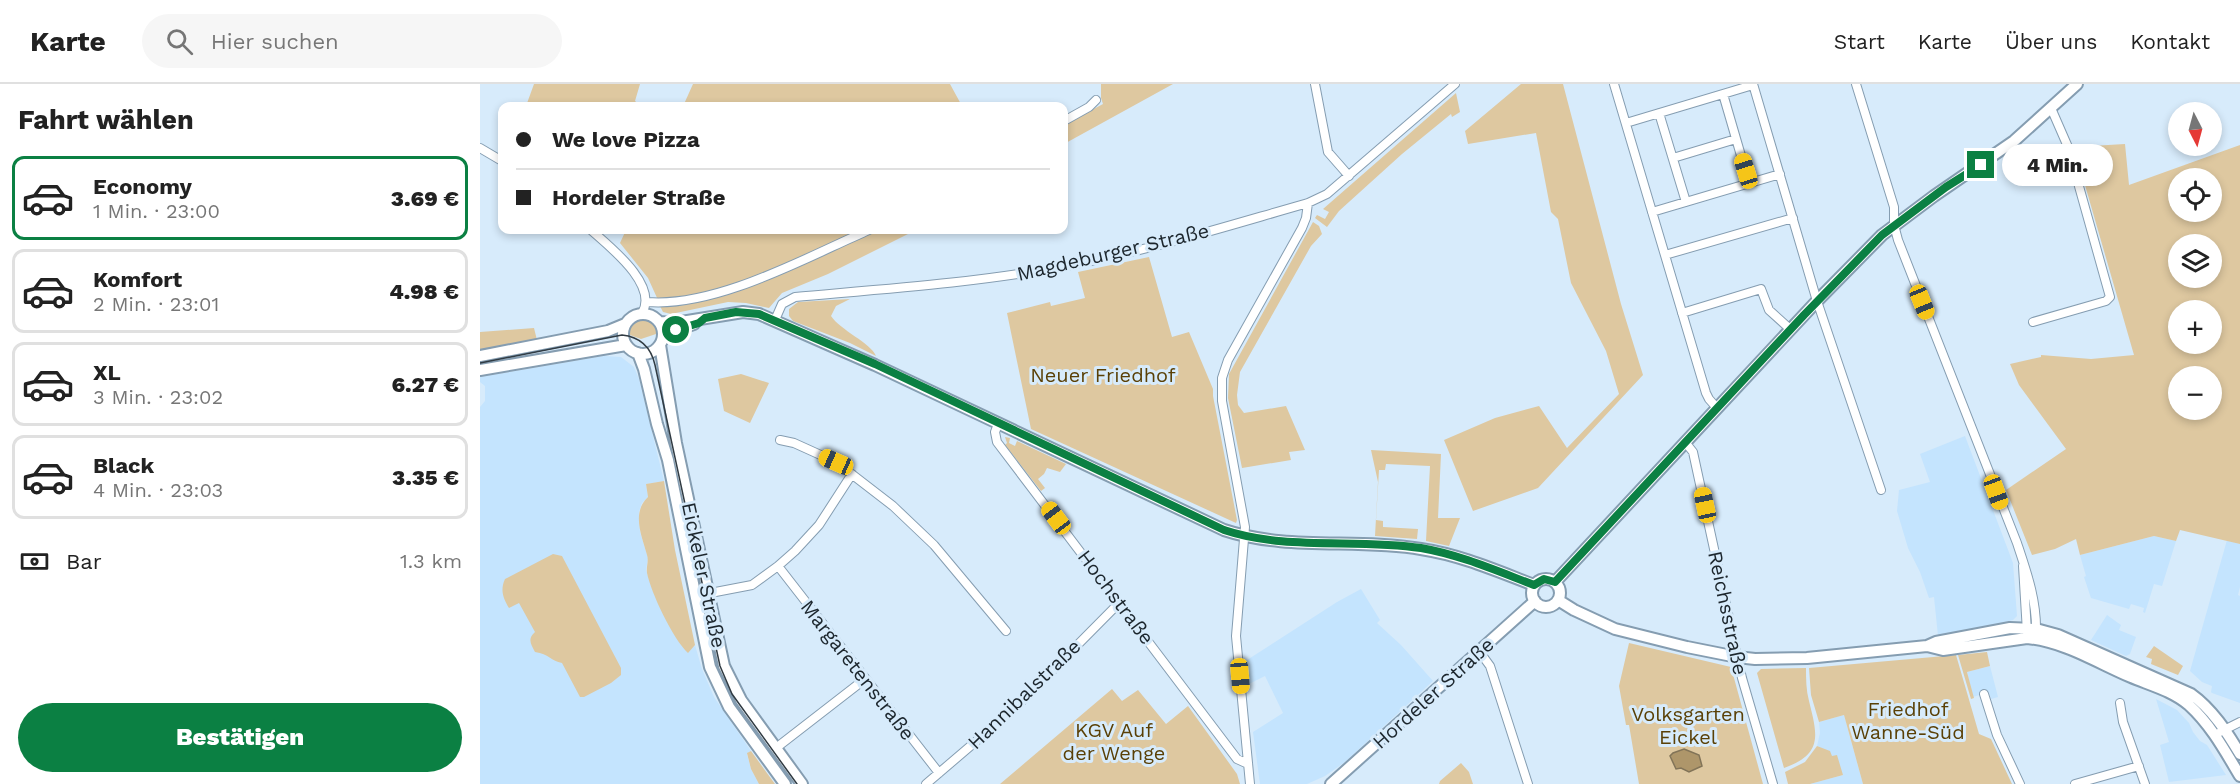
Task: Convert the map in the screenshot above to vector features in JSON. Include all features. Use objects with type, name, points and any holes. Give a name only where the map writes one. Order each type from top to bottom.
[{"type":"main road","points":[[1555,582],[1817,301],[1894,225],[2002,151],[2077,84]]},
{"type":"main road","points":[[704,319],[661,340],[651,352],[638,353],[626,345],[622,335],[625,324],[632,316],[642,313],[666,323],[743,312],[759,314],[875,364],[1224,530],[1246,537],[1421,549],[1485,565],[1534,585]]},
{"type":"main road","points":[[659,322],[661,340]]},
{"type":"main road","points":[[480,356],[608,331],[625,324]]},
{"type":"main road","name":"Eickeler Straße","points":[[661,340],[674,432],[722,657],[729,679],[741,700],[802,784]]},
{"type":"main road","points":[[480,370],[626,345]]},
{"type":"main road","name":"Eickeler Straße","points":[[638,353],[645,369],[657,424],[668,460],[706,651],[718,687],[734,716],[784,784]]},
{"type":"main road","points":[[1544,579],[1555,582],[1560,590],[1558,600],[1547,606],[1535,601],[1532,590],[1534,585],[1544,579]]},
{"type":"main road","points":[[1558,600],[1615,629],[1687,647],[1755,659],[1807,658],[1927,646],[1943,650],[2031,633],[2177,697],[2225,736],[2240,754]]},
{"type":"main road","name":"Hordeler Straße","points":[[1331,784],[1535,601]]},
{"type":"main road","points":[[2225,736],[2240,776]]},
{"type":"street","points":[[1315,84],[1328,152],[1349,176]]},
{"type":"street","name":"Magdeburger Straße","points":[[775,320],[782,304],[795,297],[997,278],[1066,266],[1145,249],[1308,203],[1327,194],[1455,84]]},
{"type":"street","points":[[1614,84],[1709,399],[1717,408]]},
{"type":"street","points":[[1856,84],[1894,207],[1894,225],[1898,240],[2017,543],[2034,599],[2031,633]]},
{"type":"street","points":[[1626,123],[1753,85],[1817,301],[1881,490]]},
{"type":"street","points":[[1723,94],[1749,183]]},
{"type":"street","points":[[1068,119],[1089,107],[1096,100]]},
{"type":"street","points":[[2033,322],[2106,301],[2110,297],[2068,147],[2051,108]]},
{"type":"street","points":[[1659,113],[1686,202]]},
{"type":"street","points":[[1672,158],[1736,139]]},
{"type":"street","points":[[481,152],[498,159]]},
{"type":"street","points":[[1652,212],[1780,174]]},
{"type":"street","points":[[1250,784],[1236,636],[1246,537],[1244,515],[1222,401],[1222,378],[1228,360],[1302,228],[1308,203]]},
{"type":"street","points":[[1665,255],[1793,218]]},
{"type":"street","points":[[595,234],[628,266],[646,295],[647,302],[642,313]]},
{"type":"street","points":[[647,302],[690,300],[738,286],[860,234]]},
{"type":"street","points":[[1683,313],[1761,289],[1769,310],[1791,329]]},
{"type":"street","name":"Hochstraße","points":[[999,424],[995,432],[997,442],[1237,759],[1248,764]]},
{"type":"street","points":[[780,440],[794,443],[836,462],[892,506],[934,545],[1006,631]]},
{"type":"street","name":"Reichsstraße","points":[[1686,442],[1694,453],[1737,657],[1773,784]]},
{"type":"street","points":[[696,596],[752,585],[778,566],[819,525],[852,474]]},
{"type":"street","name":"Margaretenstraße","points":[[778,566],[939,773]]},
{"type":"street","name":"Hannibalstraße","points":[[926,784],[1015,708],[1120,602]]},
{"type":"street","points":[[1479,651],[1490,666],[1528,784]]},
{"type":"street","points":[[776,748],[865,679]]},
{"type":"street","points":[[1984,694],[1996,735],[2020,784]]},
{"type":"street","points":[[2120,703],[2123,722],[2145,784]]},
{"type":"street","points":[[2225,736],[2240,722]]},
{"type":"street","points":[[2075,784],[2139,766]]},
{"type":"shaded area","points":[[604,356],[621,357],[634,367],[664,481],[646,484],[648,497],[642,503],[639,512],[640,532],[648,558],[646,570],[651,585],[655,596],[694,647],[695,645],[714,697],[751,751],[747,754],[751,769],[759,784],[480,784],[480,407],[485,401],[485,386],[480,382],[480,377]]},
{"type":"shaded area","points":[[1965,436],[2013,563],[2017,616],[2013,620],[1969,632],[1938,636],[1934,597],[1929,598],[1908,548],[1897,511],[1899,490],[1930,482],[1920,454]]},
{"type":"shaded area","points":[[2154,536],[2176,541],[2162,586],[2154,584],[2145,613],[2144,608],[2131,604],[2129,609],[2091,598],[2080,555]]},
{"type":"shaded area","points":[[2227,540],[2240,544],[2238,595],[2240,596],[2240,703],[2212,693],[2212,686],[2202,682],[2190,671]]},
{"type":"shaded area","points":[[1361,589],[1380,620],[1377,623],[1401,645],[1433,681],[1345,762],[1325,776],[1307,784],[1260,784],[1253,732],[1283,713],[1265,676],[1249,684],[1247,660]]},
{"type":"shaded area","points":[[2107,615],[2121,625],[2119,630],[2136,637],[2130,654],[2126,656],[2091,640]]},
{"type":"shaded area","points":[[1990,666],[1998,697],[1991,699],[1989,692],[1973,697],[1967,672]]},
{"type":"shaded area","points":[[2156,699],[2177,710],[2189,723],[2193,732],[2200,741],[2207,745],[2226,775],[2169,782],[2160,745],[2169,742]]},
{"type":"shaded area","points":[[1844,715],[1863,784],[1810,784],[1843,775],[1827,751],[1817,746],[1820,733],[1819,722]]},
{"type":"shaded area","points":[[1684,749],[1699,755],[1702,766],[1689,772],[1681,768],[1676,769],[1670,756]]},
{"type":"green space","points":[[534,84],[640,84],[636,102],[527,102]]},
{"type":"green space","points":[[693,84],[950,84],[960,102],[685,102]]},
{"type":"green space","points":[[1101,84],[1173,84],[1068,142],[1068,123],[1103,104]]},
{"type":"green space","points":[[1521,84],[1563,84],[1621,304],[1643,375],[1538,488],[1473,511],[1444,440],[1495,418],[1539,406],[1567,448],[1619,394],[1606,351],[1571,283],[1558,219],[1551,212],[1536,133],[1468,144],[1465,131]]},
{"type":"green space","points":[[1456,93],[1460,112],[1452,117],[1451,114],[1402,154],[1339,211],[1327,227],[1315,218],[1317,215],[1325,219],[1329,212],[1323,209]]},
{"type":"green space","points":[[2125,144],[2129,185],[2168,171],[2168,222],[2222,222],[2222,168],[2176,168],[2209,156],[2222,156],[2222,151],[2240,145],[2240,544],[2180,530],[2176,541],[2154,536],[2080,555],[2076,539],[2055,549],[2032,555],[2006,490],[2066,449],[2019,385],[2010,364],[2041,357],[2041,355],[2091,359],[2134,355],[2074,147]]},
{"type":"green space","points":[[1313,222],[1319,226],[1322,234],[1311,246],[1240,372],[1237,395],[1238,405],[1244,413],[1286,406],[1305,450],[1289,452],[1291,460],[1242,468],[1228,398],[1229,374]]},
{"type":"green space","points":[[624,234],[908,234],[828,274],[782,293],[769,308],[728,302],[671,314],[663,312],[660,306],[686,305],[688,298],[658,300],[648,278],[620,243]]},
{"type":"green space","name":"Neuer Friedhof","points":[[1149,257],[1172,337],[1189,332],[1213,389],[1236,523],[1031,429],[1007,313],[1050,302],[1051,306],[1085,298],[1078,272]]},
{"type":"green space","points":[[850,299],[836,306],[831,316],[868,346],[876,356],[850,343],[793,321],[789,316],[789,309],[798,302]]},
{"type":"green space","points":[[642,319],[652,322],[659,333],[641,339],[627,334],[631,324]]},
{"type":"green space","points":[[534,328],[537,340],[480,352],[480,332]]},
{"type":"green space","points":[[741,374],[769,383],[750,423],[724,411],[718,379]]},
{"type":"green space","points":[[1005,437],[1010,438],[1009,443],[1015,446],[1017,441],[1066,464],[1060,472],[1047,468],[1038,479],[1045,488],[1041,491],[1005,445],[1007,443]]},
{"type":"green space","points":[[1371,450],[1441,454],[1438,518],[1460,518],[1449,546],[1426,541],[1430,466],[1386,464],[1385,470],[1379,470],[1376,520],[1383,521],[1383,527],[1418,529],[1417,539],[1375,536],[1378,482]]},
{"type":"green space","points":[[664,481],[675,550],[695,645],[688,653],[669,627],[653,592],[647,573],[648,557],[639,525],[640,510],[648,497],[646,484]]},
{"type":"green space","points":[[553,554],[562,556],[621,668],[621,675],[611,683],[584,697],[580,697],[562,663],[535,652],[530,639],[535,632],[519,603],[509,608],[503,594],[505,579]]},
{"type":"green space","name":"Volksgarten Eickel","points":[[1629,643],[1731,667],[1763,784],[1639,784],[1629,725],[1626,725],[1619,686]]},
{"type":"green space","points":[[2154,646],[2183,666],[2178,675],[2151,664],[2152,659],[2146,657]]},
{"type":"green space","points":[[1987,652],[1990,666],[1967,672],[1974,698],[1971,699],[1958,655]]},
{"type":"green space","name":"Friedhof Wanne-Süd","points":[[1956,655],[1979,734],[1991,739],[2012,784],[1863,784],[1844,715],[1819,722],[1811,695],[1809,668]]},
{"type":"green space","points":[[1806,668],[1807,693],[1814,723],[1814,742],[1806,756],[1784,768],[1757,673],[1761,669]]},
{"type":"green space","name":"KGV Auf der Wenge","points":[[1112,689],[1122,701],[1138,690],[1166,724],[1188,706],[1237,774],[1240,784],[1000,784]]},
{"type":"green space","points":[[1817,746],[1830,751],[1832,756],[1837,755],[1843,775],[1810,784],[1788,784],[1785,772],[1805,762]]},
{"type":"green space","points":[[751,751],[775,784],[759,784],[751,769],[747,753]]},
{"type":"green space","points":[[1461,763],[1469,772],[1473,784],[1439,784],[1440,781]]},
{"type":"tram line","points":[[480,363],[622,335],[635,338],[648,348],[655,365],[720,666],[732,694],[797,784]]},
{"type":"route","points":[[676,330],[699,323],[705,318],[736,312],[759,314],[875,364],[1224,530],[1246,537],[1286,541],[1421,549],[1485,565],[1534,585],[1544,579],[1555,582],[1804,315],[1882,235],[1946,187],[1981,165]]}]
